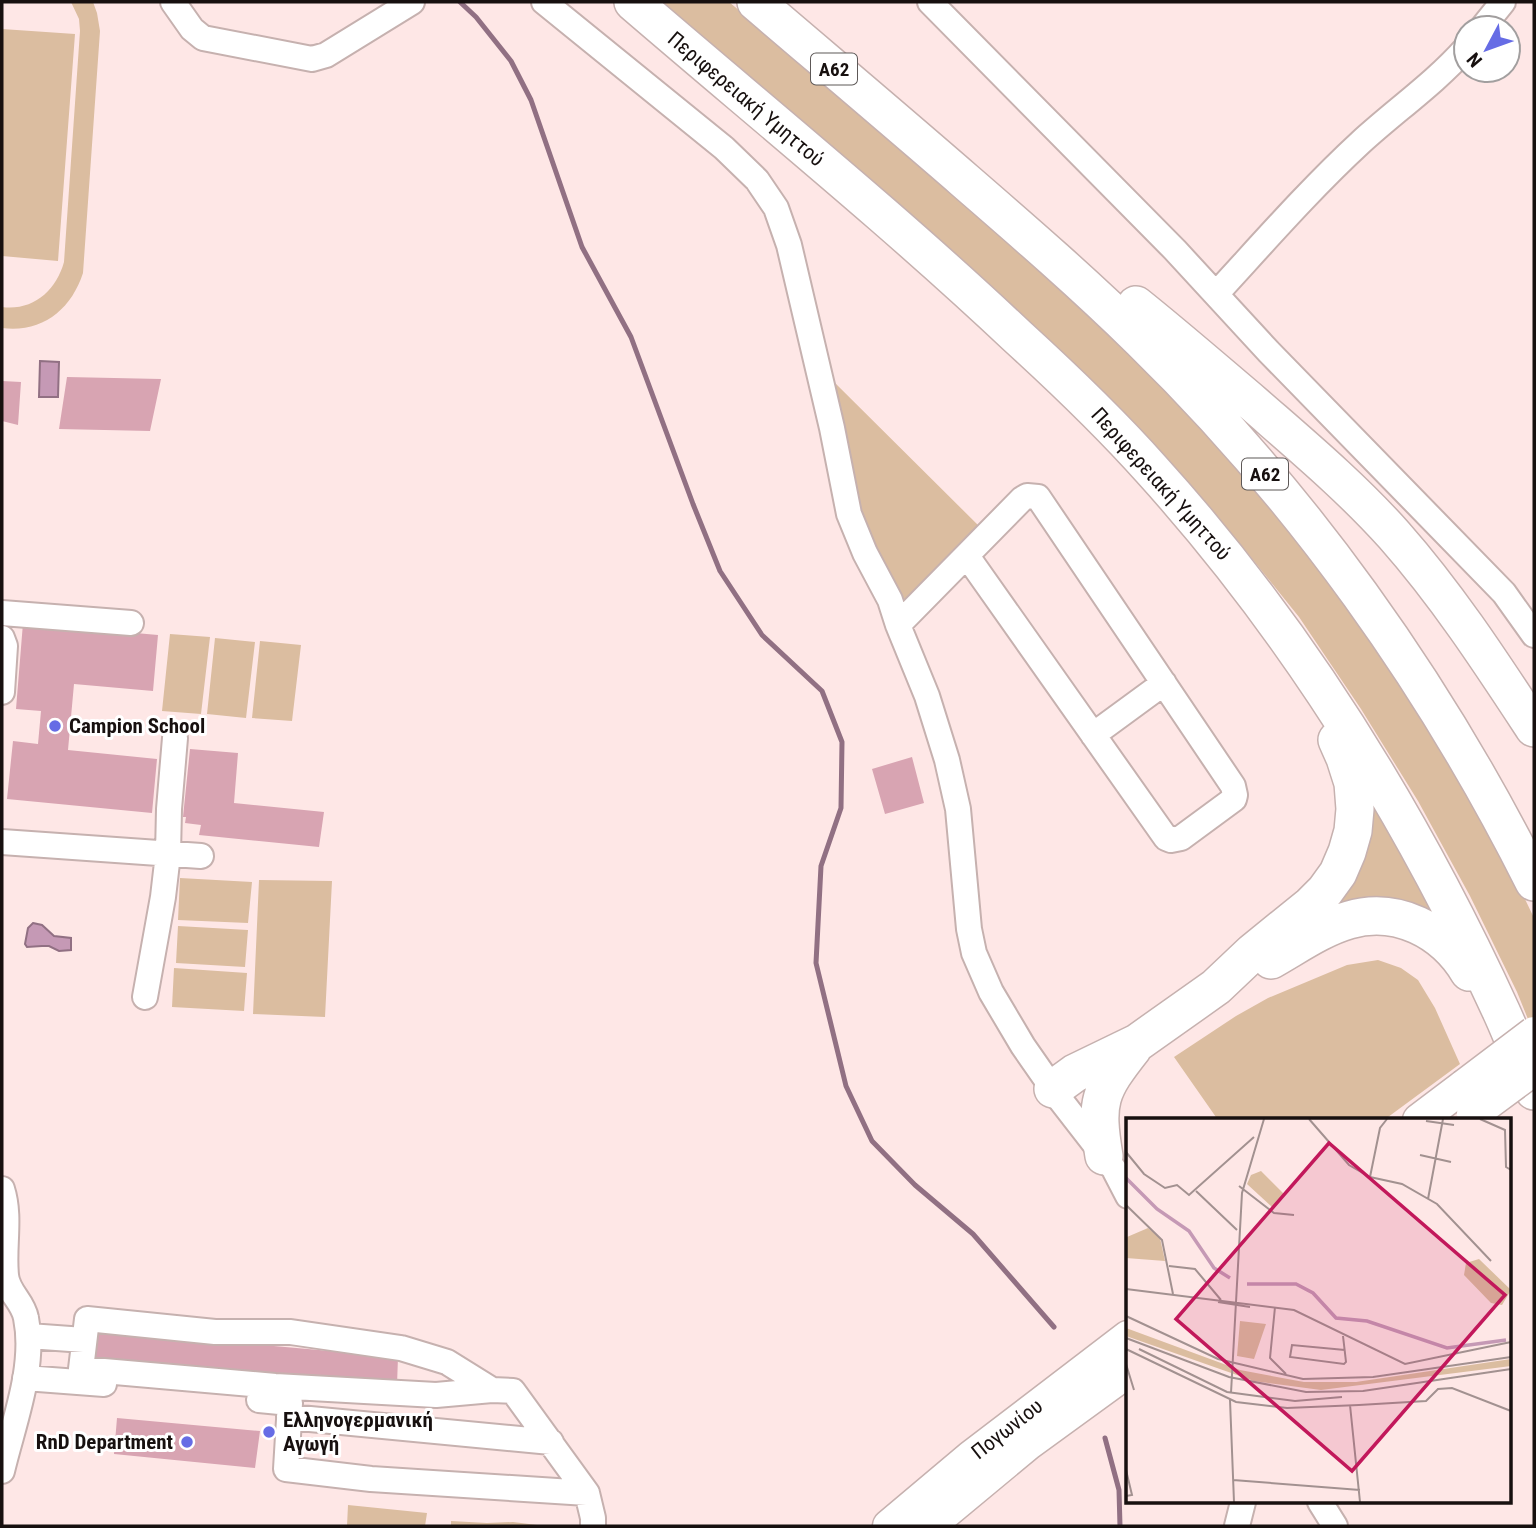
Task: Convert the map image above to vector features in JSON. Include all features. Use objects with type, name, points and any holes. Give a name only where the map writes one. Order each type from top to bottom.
[{"type":"highway","name":"Περιφερειακή Υμηττού","points":[[633,2],[976,297],[1084,398],[1150,467],[1211,537],[1288,638],[1340,714],[1397,810],[1447,898],[1502,1012],[1529,1050],[1534,1091]]},
{"type":"highway","name":"Α62","points":[[756,2],[1051,255],[1143,341],[1212,414],[1294,509],[1391,639],[1482,786],[1534,882]]},
{"type":"highway","points":[[912,135],[1007,200],[1157,322],[1349,488],[1432,580],[1534,728]]},
{"type":"highway","points":[[1057,1095],[1094,1087],[1128,1054],[1216,987],[1253,952],[1311,905],[1338,873],[1353,831],[1353,783],[1335,735],[1305,686],[1288,638]]},
{"type":"highway","points":[[1216,987],[1347,920],[1382,916],[1401,919],[1420,925],[1452,948],[1529,1050]]},
{"type":"highway","points":[[1115,1169],[1101,1135],[1101,1100],[1110,1077],[1128,1054]]},
{"type":"main road","points":[[1426,1118],[1467,1107],[1529,1050]]},
{"type":"main road","name":"Πογωνίου","points":[[889,1526],[971,1457],[1126,1340]]},
{"type":"main road","name":"Πογωνίου","points":[[929,1526],[1014,1455],[1121,1378]]},
{"type":"street","points":[[173,2],[195,32],[204,37],[312,59],[326,55],[412,2]]},
{"type":"street","points":[[544,2],[724,148],[757,180],[776,208],[789,245],[832,428],[849,514],[865,553],[890,600],[927,696],[952,780],[960,824],[969,929],[974,953],[1005,1017],[1057,1095],[1115,1169],[1126,1192]]},
{"type":"street","points":[[930,2],[1175,250],[1269,352],[1503,593],[1534,635]]},
{"type":"street","points":[[1216,294],[1297,206],[1362,141],[1452,62]]},
{"type":"street","points":[[898,625],[1023,499],[1027,496],[1038,497],[1233,786],[1235,795],[1230,803],[1181,838],[1166,838],[967,556]]},
{"type":"street","points":[[2,613],[131,624]]},
{"type":"street","points":[[2,638],[5,646],[2,692]]},
{"type":"street","points":[[1093,735],[1164,683]]},
{"type":"street","points":[[145,997],[168,854],[175,738]]},
{"type":"street","points":[[2,842],[201,856]]},
{"type":"street","points":[[2,1189],[6,1213],[6,1281],[26,1314],[29,1336],[24,1378],[2,1471]]},
{"type":"street","points":[[503,1391],[436,1395],[275,1386],[81,1368],[87,1319],[215,1332],[291,1332],[401,1348],[447,1362],[503,1391],[551,1442],[587,1493],[593,1526]]},
{"type":"street","points":[[29,1336],[85,1340]]},
{"type":"street","points":[[24,1378],[290,1403],[286,1469],[371,1479],[587,1493]]},
{"type":"street","points":[[289,1417],[551,1442]]},
{"type":"street","points":[[1237,1526],[1242,1504]]},
{"type":"street","points":[[1321,1504],[1335,1526]]},
{"type":"shaded area","points":[[71,2],[93,2],[100,31],[83,273],[71,298],[53,316],[30,327],[2,328],[2,307],[24,306],[42,297],[55,282],[64,262],[80,31],[79,19]]},
{"type":"shaded area","points":[[657,2],[729,2],[828,84],[1102,327],[1188,414],[1264,500],[1335,590],[1399,682],[1459,778],[1512,872],[1534,918],[1534,1034],[1517,992],[1470,896],[1418,801],[1299,617],[1228,529],[1154,446]]},
{"type":"shaded area","points":[[2,29],[75,34],[58,261],[2,256]]},
{"type":"shaded area","points":[[40,361],[59,362],[58,397],[39,397]]},
{"type":"shaded area","points":[[831,379],[985,532],[907,602],[865,539]]},
{"type":"shaded area","points":[[170,634],[210,637],[201,714],[162,711]]},
{"type":"shaded area","points":[[215,638],[255,642],[246,718],[207,714]]},
{"type":"shaded area","points":[[260,641],[301,645],[292,721],[252,718]]},
{"type":"shaded area","points":[[1362,784],[1448,934],[1306,923]]},
{"type":"shaded area","points":[[180,878],[252,882],[248,923],[178,920]]},
{"type":"shaded area","points":[[259,880],[332,881],[325,1017],[253,1014]]},
{"type":"shaded area","points":[[33,923],[42,925],[54,936],[71,938],[71,950],[59,951],[49,946],[27,947],[25,944],[28,928]]},
{"type":"shaded area","points":[[178,926],[248,930],[245,967],[176,963]]},
{"type":"shaded area","points":[[1378,960],[1401,968],[1418,980],[1435,1008],[1460,1064],[1387,1118],[1217,1118],[1174,1057],[1268,998],[1347,965]]},
{"type":"shaded area","points":[[174,968],[247,973],[244,1011],[172,1007]]},
{"type":"shaded area","points":[[348,1505],[427,1513],[425,1526],[347,1526]]},
{"type":"shaded area","points":[[451,1521],[513,1522],[545,1526],[451,1526]]},
{"type":"building","points":[[67,377],[161,379],[150,431],[59,429]]},
{"type":"building","points":[[2,381],[21,382],[18,425],[2,421]]},
{"type":"building","name":"Campion School","points":[[23,623],[158,635],[153,691],[74,684],[68,750],[157,759],[152,813],[7,799],[13,741],[38,744],[41,711],[16,709]]},
{"type":"building","points":[[190,749],[238,753],[234,803],[324,812],[319,847],[199,835],[201,825],[185,823],[186,817],[183,817]]},
{"type":"building","points":[[912,757],[924,803],[885,814],[872,769]]},
{"type":"building","points":[[96,1330],[398,1357],[397,1385],[96,1358]]},
{"type":"building","name":"RnD Department","points":[[117,1418],[260,1431],[255,1468],[114,1454]]},
{"type":"waterway","points":[[460,2],[476,17],[511,61],[531,100],[582,247],[631,337],[720,571],[762,635],[822,691],[842,742],[841,808],[821,866],[816,963],[846,1086],[872,1141],[915,1185],[973,1234],[1054,1327]]},
{"type":"waterway","points":[[1105,1438],[1119,1490],[1120,1526]]},
{"type":"place","name":"Campion School","points":[[55,726]]},
{"type":"place","name":"Ελληνογερμανική Αγωγή","points":[[269,1432]]},
{"type":"place","name":"RnD Department","points":[[187,1442]]}]
